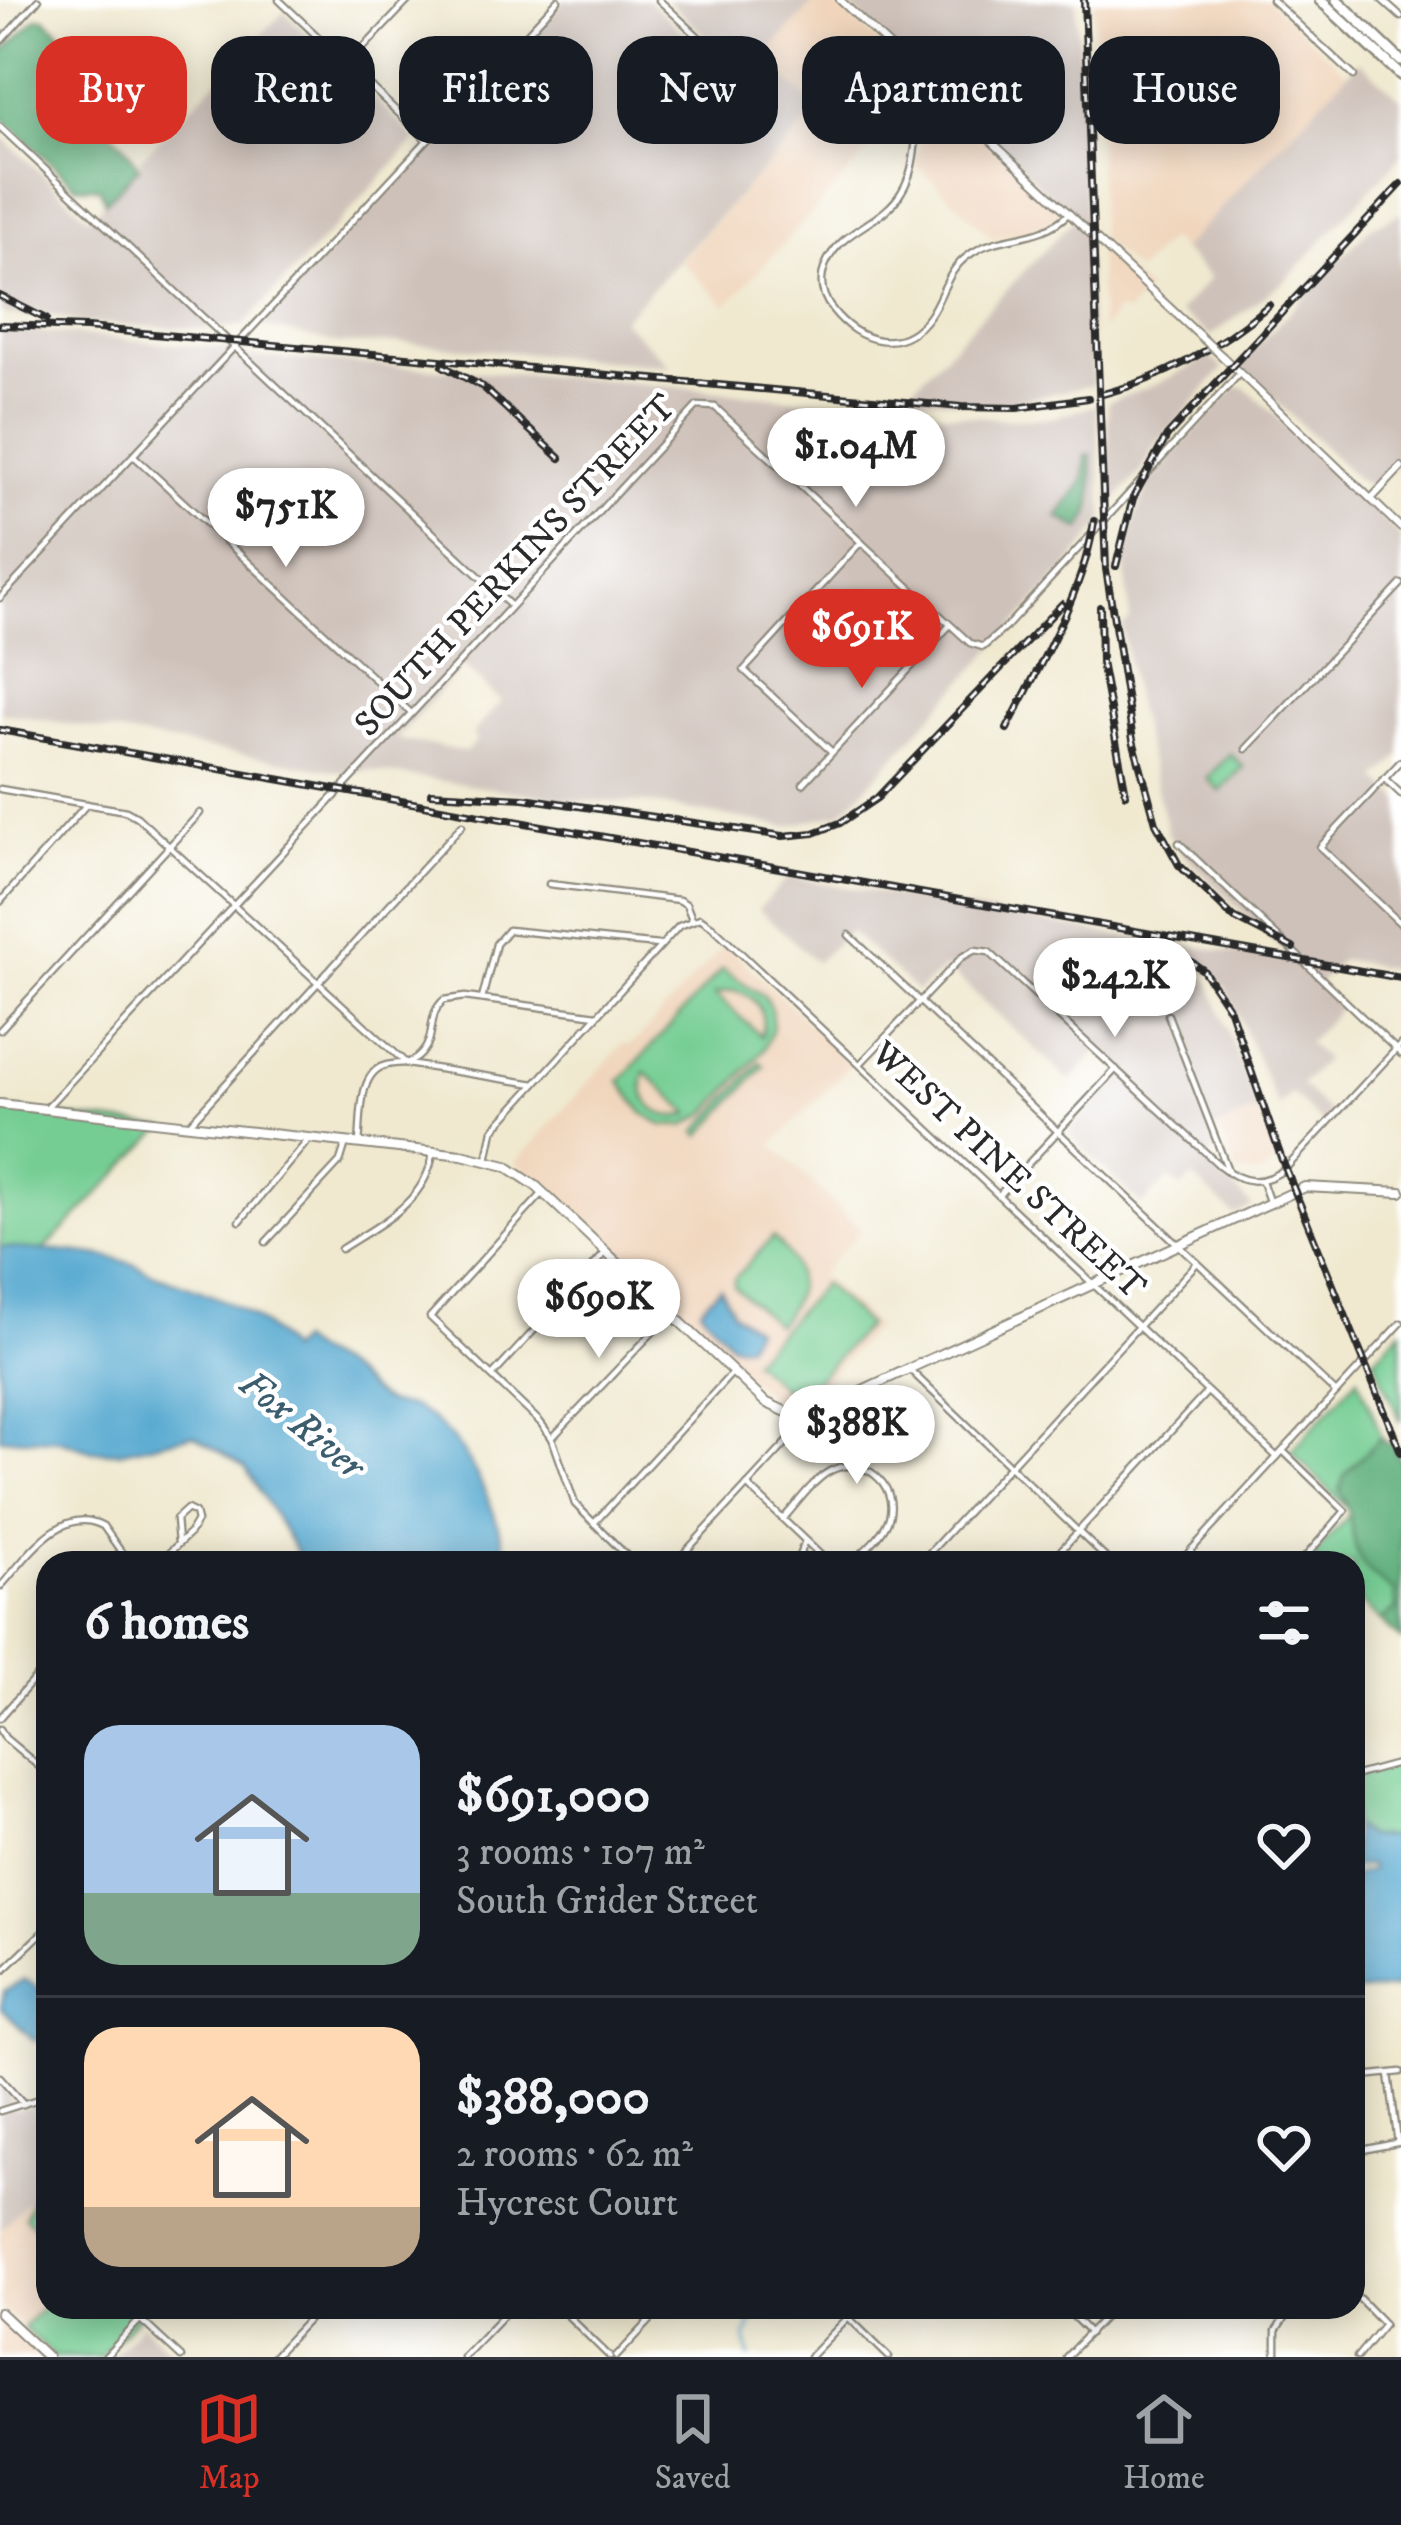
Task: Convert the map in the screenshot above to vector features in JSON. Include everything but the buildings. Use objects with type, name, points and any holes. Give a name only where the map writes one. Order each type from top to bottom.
[{"type":"main road","points":[[1320,0],[1401,75]]},
{"type":"main road","points":[[1336,0],[1401,61]]},
{"type":"main road","points":[[0,1104],[433,1152],[487,1160],[515,1170],[772,1408],[798,1415],[819,1410],[1311,1186],[1401,1192]]},
{"type":"main road","points":[[0,2313],[47,2357]]},
{"type":"street","points":[[0,42],[38,0]]},
{"type":"street","points":[[375,36],[409,0]]},
{"type":"street","points":[[524,36],[557,0]]},
{"type":"street","points":[[659,0],[698,36]]},
{"type":"street","points":[[840,0],[879,36]]},
{"type":"street","points":[[1272,0],[1354,76]]},
{"type":"street","points":[[1382,0],[1401,17]]},
{"type":"street","points":[[282,1],[318,36]]},
{"type":"street","points":[[375,91],[399,113]]},
{"type":"street","points":[[0,128],[511,606]]},
{"type":"street","points":[[0,598],[424,144]]},
{"type":"street","points":[[914,144],[900,196],[882,216],[842,239],[825,265],[824,296],[844,323],[864,338],[899,340],[929,316],[947,278],[969,254],[1046,232],[1069,213]]},
{"type":"street","points":[[995,144],[1401,528]]},
{"type":"street","points":[[832,752],[744,670],[861,542],[950,625],[979,648],[987,646],[1240,373]]},
{"type":"street","name":"SOUTH PERKINS STREET","points":[[44,1109],[694,408],[715,407],[861,542]]},
{"type":"street","points":[[133,456],[411,713]]},
{"type":"street","points":[[1371,499],[1401,467]]},
{"type":"street","points":[[1246,748],[1401,584]]},
{"type":"street","points":[[803,784],[950,625]]},
{"type":"street","points":[[1401,760],[1321,847],[1401,924]]},
{"type":"street","points":[[1384,778],[1401,794]]},
{"type":"street","points":[[0,789],[132,813],[407,1064]]},
{"type":"street","points":[[0,902],[87,804]]},
{"type":"street","points":[[2,1025],[200,813]]},
{"type":"street","points":[[188,1126],[462,825]]},
{"type":"street","points":[[860,1064],[962,957],[981,950],[997,956],[1228,1173],[1262,1181],[1286,1168],[1399,1049],[1179,842]]},
{"type":"street","points":[[487,1160],[491,1132],[682,923],[692,919],[679,900],[549,884]]},
{"type":"street","name":"WEST PINE STREET","points":[[692,919],[705,920],[1277,1457]]},
{"type":"street","points":[[482,999],[496,944],[508,930],[661,946]]},
{"type":"street","points":[[849,935],[1336,1393]]},
{"type":"street","points":[[407,1064],[426,1048],[432,1014],[439,1004],[454,997],[597,1015]]},
{"type":"street","points":[[1168,1015],[1228,1173]]},
{"type":"street","points":[[359,1144],[365,1090],[371,1075],[388,1064],[535,1084]]},
{"type":"street","points":[[999,1195],[1116,1069]]},
{"type":"street","points":[[240,1221],[310,1138]]},
{"type":"street","points":[[266,1241],[340,1162],[346,1142]]},
{"type":"street","points":[[341,1249],[404,1207],[428,1180],[433,1152]]},
{"type":"street","points":[[1262,1181],[1270,1204]]},
{"type":"street","points":[[543,1193],[430,1317],[553,1438],[574,1504],[621,1551]]},
{"type":"street","points":[[494,1376],[606,1252]]},
{"type":"street","points":[[931,1551],[1197,1263]]},
{"type":"street","points":[[553,1438],[671,1313]]},
{"type":"street","points":[[1190,1551],[1401,1323]]},
{"type":"street","points":[[909,1369],[1098,1551]]},
{"type":"street","points":[[593,1524],[733,1372]]},
{"type":"street","points":[[1060,1551],[1208,1392]]},
{"type":"street","points":[[686,1551],[793,1435],[798,1415]]},
{"type":"street","points":[[1283,1451],[1345,1511],[1310,1551]]},
{"type":"street","points":[[783,1519],[828,1472],[845,1466],[870,1471],[887,1490],[889,1519],[862,1551]]},
{"type":"street","points":[[747,1486],[817,1551]]},
{"type":"street","points":[[170,1551],[178,1543],[197,1521],[187,1509],[176,1519],[178,1543]]},
{"type":"street","points":[[0,1587],[54,1531],[74,1520],[104,1526],[121,1551]]},
{"type":"street","points":[[802,1551],[805,1541]]},
{"type":"street","points":[[0,1718],[36,1677]]},
{"type":"street","points":[[0,1729],[36,1764]]},
{"type":"street","points":[[1365,1773],[1401,1763]]},
{"type":"street","points":[[0,1973],[36,1939]]},
{"type":"street","points":[[1365,2076],[1401,2072]]},
{"type":"street","points":[[1365,2150],[1400,2143],[1389,2074]]},
{"type":"street","points":[[0,2077],[24,2104]]},
{"type":"street","points":[[0,2111],[36,2100]]},
{"type":"street","points":[[1357,2357],[1384,2324],[1365,2304]]},
{"type":"street","points":[[105,2357],[141,2319],[181,2357]]},
{"type":"street","points":[[273,2357],[309,2319]]},
{"type":"street","points":[[463,2357],[499,2319]]},
{"type":"street","points":[[573,2319],[613,2357],[651,2319]]},
{"type":"street","points":[[809,2357],[846,2319]]},
{"type":"street","points":[[850,2319],[889,2357]]},
{"type":"street","points":[[1076,2319],[1090,2332]]},
{"type":"street","points":[[1066,2357],[1102,2319]]},
{"type":"street","points":[[1276,2357],[1276,2331],[1284,2319]]},
{"type":"shaded area","points":[[565,0],[648,0],[686,36],[617,36],[617,144],[778,144],[778,72],[802,94],[802,128],[622,320],[671,366],[408,343],[340,344],[260,326],[430,144],[593,144],[593,36],[531,36]]},
{"type":"shaded area","points":[[667,0],[816,0],[778,42],[778,36],[706,36]]},
{"type":"shaded area","points":[[816,0],[833,0],[872,36],[802,36],[802,95],[778,72],[778,42]]},
{"type":"shaded area","points":[[843,0],[1076,0],[1093,385],[995,405],[904,397],[1074,219],[995,144],[1065,144],[1065,36],[881,36]]},
{"type":"shaded area","points":[[1094,0],[1267,0],[1347,74],[1181,250],[1168,239],[1137,272],[1100,239],[1098,144],[1280,144],[1280,36],[1095,36]]},
{"type":"shaded area","points":[[284,12],[309,36],[260,36]]},
{"type":"shaded area","points":[[1359,61],[1401,99],[1401,156],[1285,281],[1211,336],[1179,312],[1210,278],[1181,250]]},
{"type":"shaded area","points":[[211,87],[211,144],[375,144],[375,100],[399,124],[399,144],[412,144],[243,326],[204,329],[82,323],[31,310],[28,316],[7,316],[0,310],[0,135],[89,218],[142,164],[139,160],[155,144],[187,144],[187,111]]},
{"type":"shaded area","points":[[802,128],[802,144],[875,144],[727,305],[680,261]]},
{"type":"shaded area","points":[[920,144],[989,144],[1062,212],[1041,228],[993,239],[917,165]]},
{"type":"shaded area","points":[[1401,213],[1401,461],[1371,487],[1358,480],[1239,365],[1371,227]]},
{"type":"shaded area","points":[[1098,246],[1147,291],[1125,314],[1119,310],[1101,330]]},
{"type":"shaded area","points":[[0,332],[232,349],[241,356],[594,379],[1005,419],[1052,418],[1096,405],[1104,521],[1067,568],[840,813],[786,827],[648,803],[577,801],[366,770],[346,773],[0,712]],"holes":[[[463,665],[501,702],[472,734],[477,740],[466,752],[397,739]]]},
{"type":"shaded area","points":[[1210,357],[1223,369],[1158,442],[1142,471],[1109,507],[1108,402]]},
{"type":"shaded area","points":[[1236,387],[1254,395],[1401,537],[1401,754],[1378,779],[1401,800],[1401,971],[1341,959],[1319,983],[1342,1005],[1308,1043],[1325,1059],[1301,1085],[1330,1113],[1322,1123],[1292,1094],[1278,1107],[1226,988],[1175,943],[1296,963],[1168,834],[1134,699],[1122,626],[1130,620],[1125,562],[1134,520],[1147,490],[1143,486]]},
{"type":"shaded area","points":[[789,877],[1153,942],[1187,959],[1210,984],[1258,1110],[1210,1131],[1216,1149],[1206,1160],[1252,1206],[1234,1215],[1193,1177],[1181,1188],[1169,1178],[1142,1205],[1067,1133],[1124,1070],[1101,1048],[1070,1081],[946,967],[917,992],[850,931],[816,962],[758,909]]},
{"type":"shaded area","points":[[725,944],[851,1064],[773,1145],[861,1229],[820,1275],[876,1327],[800,1409],[772,1400],[537,1178],[515,1163],[624,1043],[628,1046],[639,1038]]},
{"type":"shaded area","points":[[1258,1110],[1277,1161],[1261,1174],[1237,1173],[1218,1127]]},
{"type":"shaded area","points":[[0,2083],[10,2094],[15,2111],[36,2105],[36,2192],[0,2230]]},
{"type":"shaded area","points":[[33,2196],[25,2217],[36,2228],[36,2314],[23,2328],[0,2306],[0,2230]]},
{"type":"shaded area","points":[[0,2317],[42,2357],[0,2357]]},
{"type":"shaded area","points":[[142,2324],[177,2357],[110,2357]]},
{"type":"green space","points":[[37,18],[44,18],[65,36],[36,36],[36,144],[123,144],[139,167],[105,202],[100,188],[76,186],[0,116],[0,55]]},
{"type":"green space","points":[[1091,455],[1092,504],[1081,529],[1058,517],[1084,480],[1086,456]]},
{"type":"green space","points":[[1230,754],[1243,767],[1220,791],[1207,778]]},
{"type":"green space","points":[[722,969],[764,996],[771,1009],[773,1028],[763,1051],[708,1112],[684,1126],[662,1125],[643,1113],[620,1081]],"holes":[[[734,990],[758,1006],[761,1036],[715,994]],[[645,1072],[690,1113],[690,1114],[669,1115],[652,1108],[644,1092]]]},
{"type":"green space","points":[[760,1062],[764,1066],[701,1136],[697,1132]]},
{"type":"green space","points":[[0,1109],[163,1128],[43,1251],[0,1247]]},
{"type":"green space","points":[[773,1237],[790,1259],[797,1281],[792,1303],[776,1325],[734,1286],[734,1279]]},
{"type":"green space","points":[[823,1284],[867,1325],[797,1401],[752,1360]]},
{"type":"green space","points":[[1401,1330],[1401,1422],[1374,1359]]},
{"type":"green space","points":[[1358,1377],[1401,1485],[1401,1640],[1365,1606],[1365,1551],[1317,1551],[1351,1512],[1291,1452]]},
{"type":"green space","points":[[1379,1439],[1394,1446],[1401,1461],[1401,1640],[1381,1621],[1396,1609],[1394,1591],[1366,1568],[1365,1551],[1357,1551],[1340,1490],[1344,1475]]},
{"type":"green space","points":[[1401,1763],[1401,1837],[1365,1835],[1365,1773]]},
{"type":"green space","points":[[36,2193],[36,2228],[25,2217]]},
{"type":"green space","points":[[36,2314],[36,2319],[135,2319],[99,2357],[55,2357],[23,2328]]},
{"type":"water","name":"Fox River","points":[[0,1247],[114,1259],[228,1302],[261,1323],[288,1351],[298,1341],[382,1400],[415,1408],[434,1421],[477,1475],[505,1551],[296,1551],[245,1467],[193,1435],[119,1452],[92,1451],[60,1440],[0,1438]]},
{"type":"water","points":[[720,1287],[734,1314],[755,1328],[746,1345],[731,1344],[700,1309]]},
{"type":"water","points":[[1365,1835],[1401,1837],[1401,1988],[1365,1992],[1365,1872],[1371,1870],[1365,1866]]},
{"type":"water","points":[[24,1979],[36,1986],[36,2040],[1,2009],[4,1992]]},
{"type":"waterway","points":[[751,2357],[746,2338],[753,2319]]},
{"type":"railway","points":[[1084,0],[1106,569],[1133,740],[1156,823],[1179,865],[1234,918],[1293,948]]},
{"type":"railway","points":[[1116,566],[1133,498],[1167,436],[1401,184]]},
{"type":"railway","points":[[0,296],[46,319]]},
{"type":"railway","points":[[1103,394],[1191,359],[1269,305]]},
{"type":"railway","points":[[0,325],[87,328],[961,407],[1017,408],[1088,398]]},
{"type":"railway","points":[[443,366],[483,387],[560,458]]},
{"type":"railway","points":[[1007,729],[1071,601],[1094,521]]},
{"type":"railway","points":[[431,793],[524,798],[783,836],[814,833],[840,823],[877,798],[1062,604]]},
{"type":"railway","points":[[1100,607],[1101,662],[1126,794]]},
{"type":"railway","points":[[0,730],[1401,978]]},
{"type":"railway","points":[[1159,940],[1203,970],[1230,1010],[1282,1160],[1401,1452]]}]
